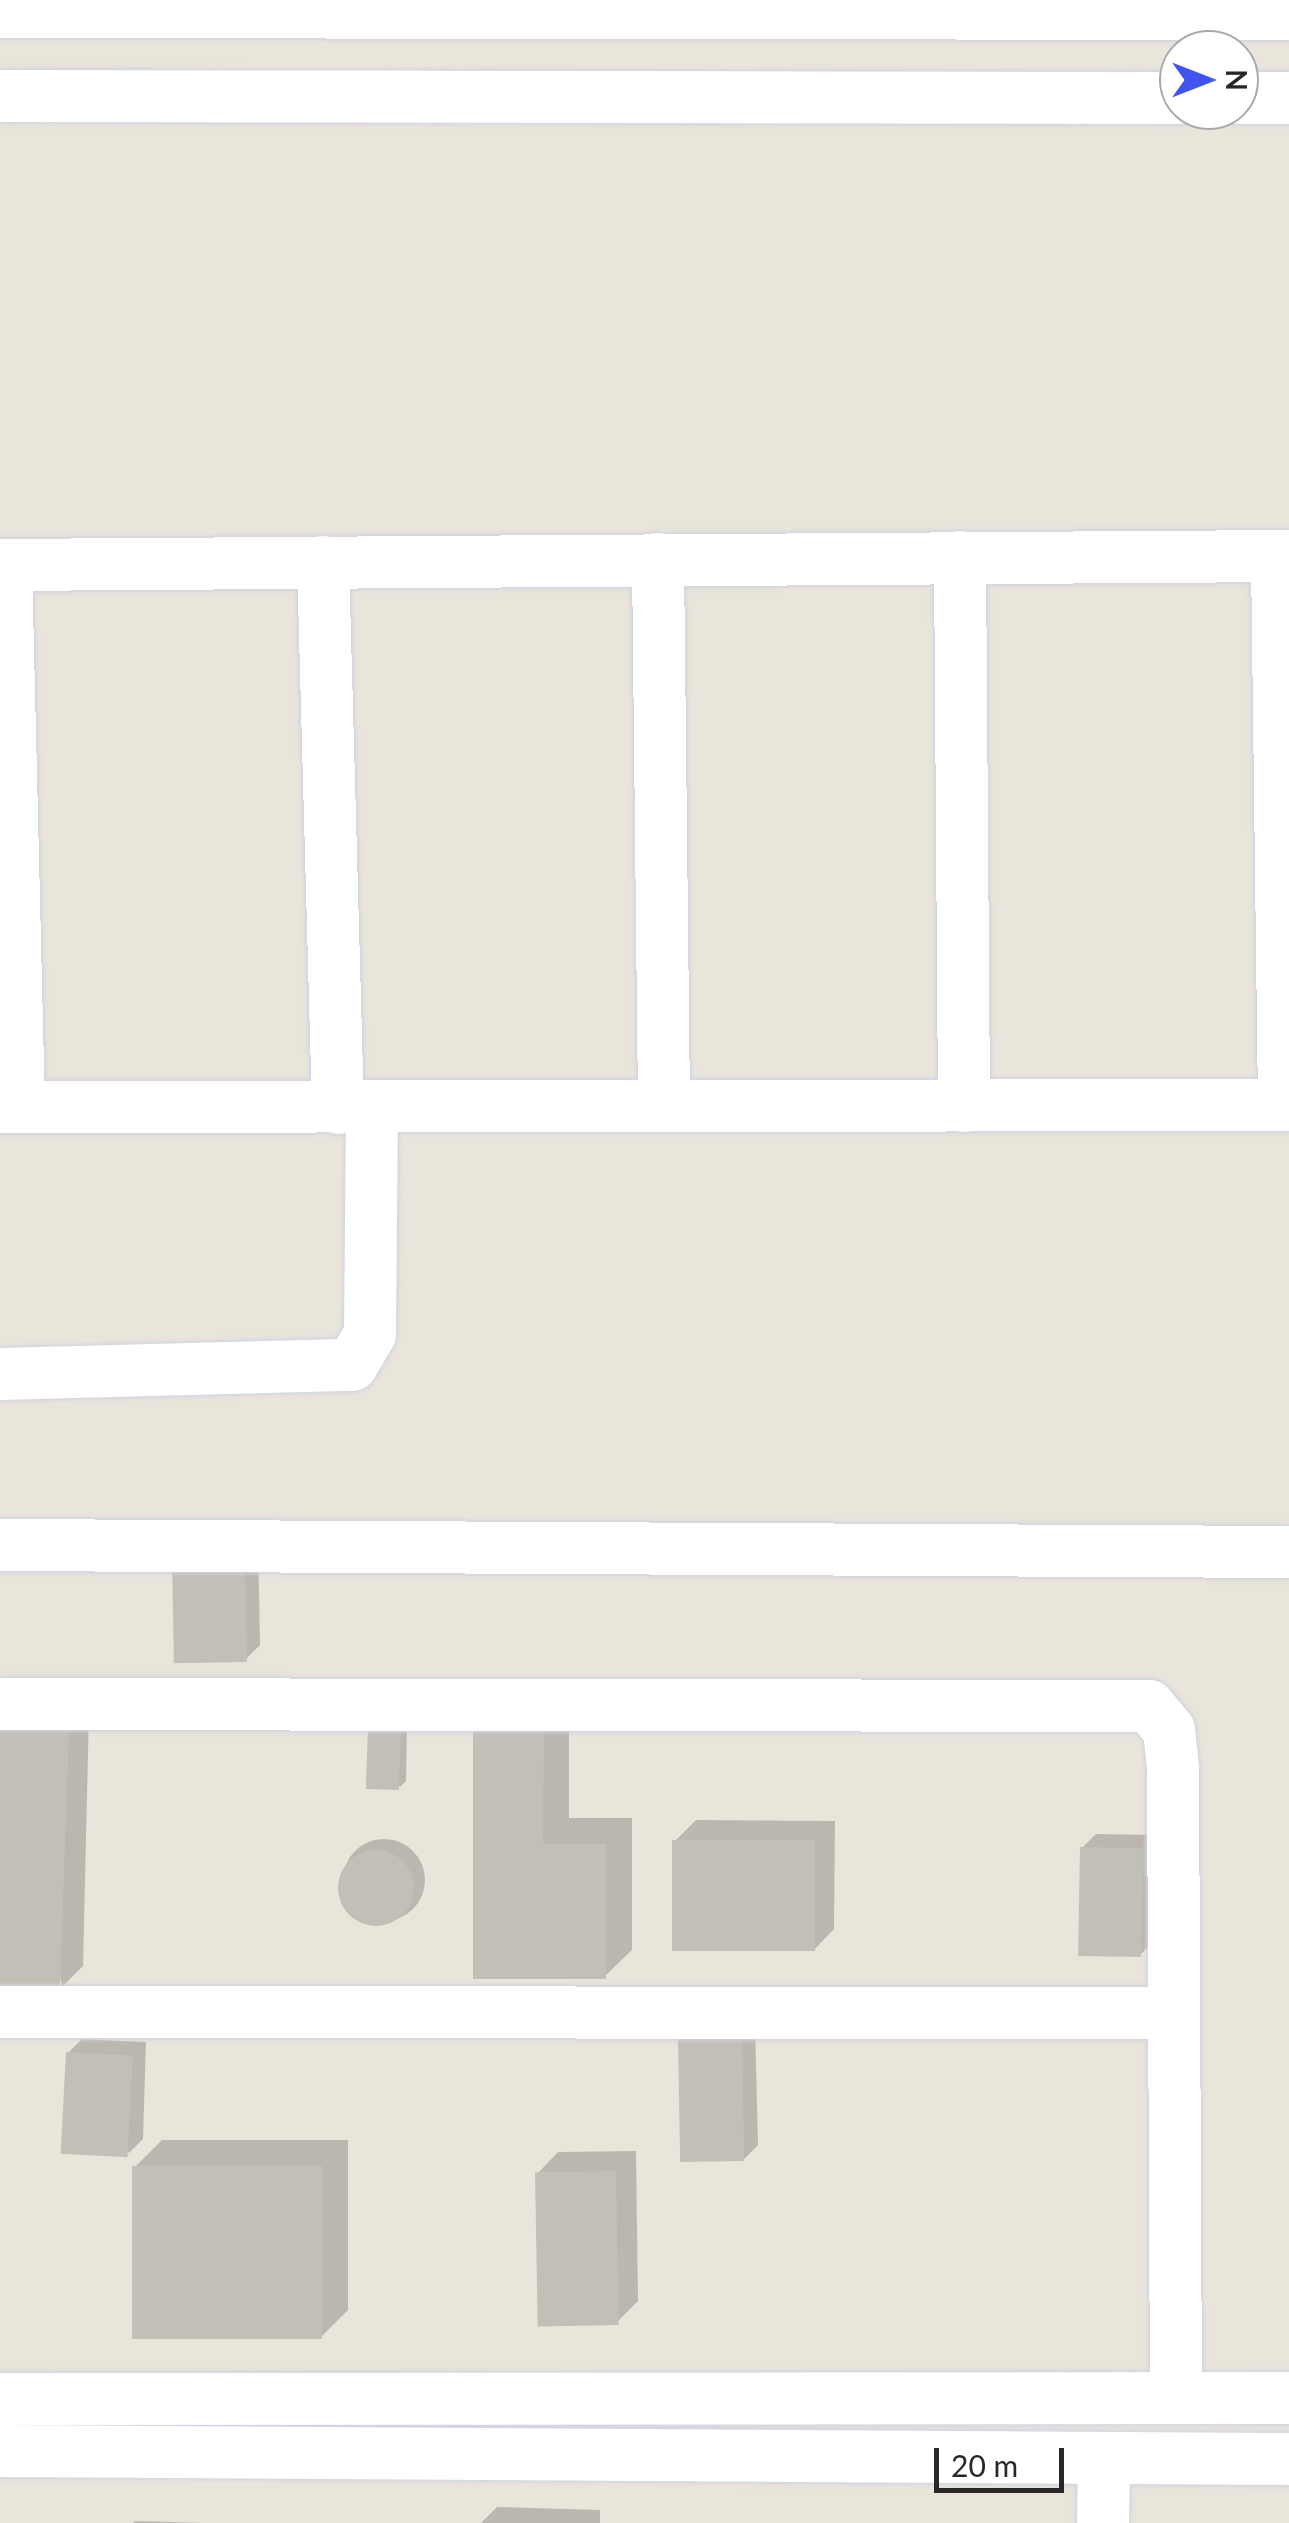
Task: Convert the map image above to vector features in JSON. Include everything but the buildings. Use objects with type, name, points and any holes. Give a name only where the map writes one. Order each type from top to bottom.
[{"type":"street","points":[[0,12],[1289,14]]},
{"type":"street","points":[[0,96],[1159,98]]},
{"type":"street","points":[[1259,98],[1289,98]]},
{"type":"street","points":[[1283,556],[1287,1105],[10,1107],[3,565],[1283,556]]},
{"type":"street","points":[[960,557],[964,1106]]},
{"type":"street","points":[[658,559],[664,1103]]},
{"type":"street","points":[[0,1374],[352,1366],[370,1334],[323,562]]},
{"type":"street","points":[[0,1546],[1289,1552]]},
{"type":"street","points":[[0,1704],[1149,1706],[1168,1730],[1173,1768],[1169,2013],[1176,2396]]},
{"type":"street","points":[[0,2012],[1169,2013]]},
{"type":"street","points":[[0,2398],[1289,2398]]},
{"type":"street","points":[[0,2450],[1289,2459]]},
{"type":"street","points":[[1104,2460],[1104,2523]]}]
